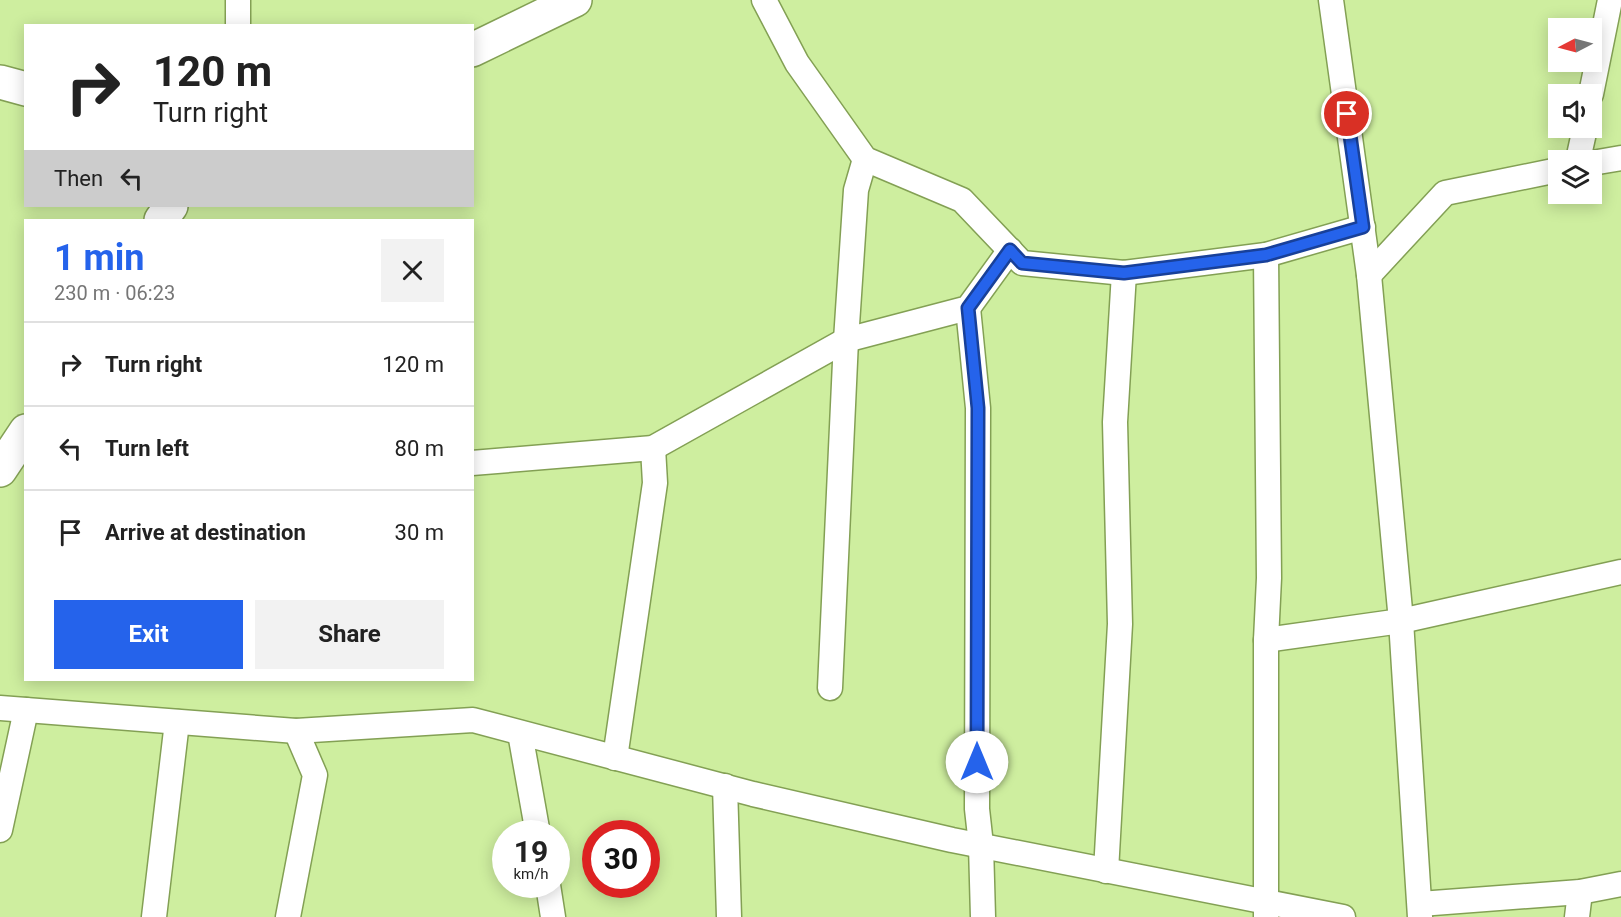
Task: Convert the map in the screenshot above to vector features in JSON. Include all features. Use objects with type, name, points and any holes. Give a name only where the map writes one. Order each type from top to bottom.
[{"type":"main road","points":[[474,49],[575,0]]},
{"type":"main road","points":[[0,82],[24,88]]},
{"type":"street","points":[[238,0],[238,24]]},
{"type":"street","points":[[764,0],[797,63],[865,159],[962,200],[1022,263],[1124,273],[1266,255],[1363,227]]},
{"type":"street","points":[[1331,0],[1369,275],[1401,621],[1420,910],[1580,892],[1621,884]]},
{"type":"street","points":[[1593,84],[1610,0]]},
{"type":"street","points":[[1602,161],[1621,158]]},
{"type":"street","points":[[830,688],[846,340],[856,190],[865,159]]},
{"type":"street","points":[[1369,275],[1445,193],[1548,172]]},
{"type":"street","points":[[474,463],[653,448],[846,340],[968,308],[1010,250]]},
{"type":"street","points":[[1266,255],[1269,578],[1266,640],[1267,910]]},
{"type":"street","points":[[1106,871],[1120,624],[1114,422],[1124,273]]},
{"type":"street","points":[[968,308],[978,408],[977,809],[981,846],[983,917]]},
{"type":"street","points":[[615,758],[655,483],[653,448]]},
{"type":"street","points":[[1266,640],[1401,621],[1621,572]]},
{"type":"street","points":[[0,708],[296,731],[473,720],[725,786],[981,846],[1106,871],[1267,910],[1342,917]]},
{"type":"street","points":[[0,831],[26,710]]},
{"type":"street","points":[[154,917],[177,722]]},
{"type":"street","points":[[288,917],[315,775],[296,731]]},
{"type":"street","points":[[520,733],[536,820]]},
{"type":"street","points":[[725,786],[729,917]]},
{"type":"street","points":[[1577,917],[1580,892]]},
{"type":"street","points":[[550,898],[554,917]]},
{"type":"route","points":[[977,762],[978,408],[968,308],[1010,250],[1022,263],[1124,273],[1266,255],[1363,227],[1347,114]]}]
